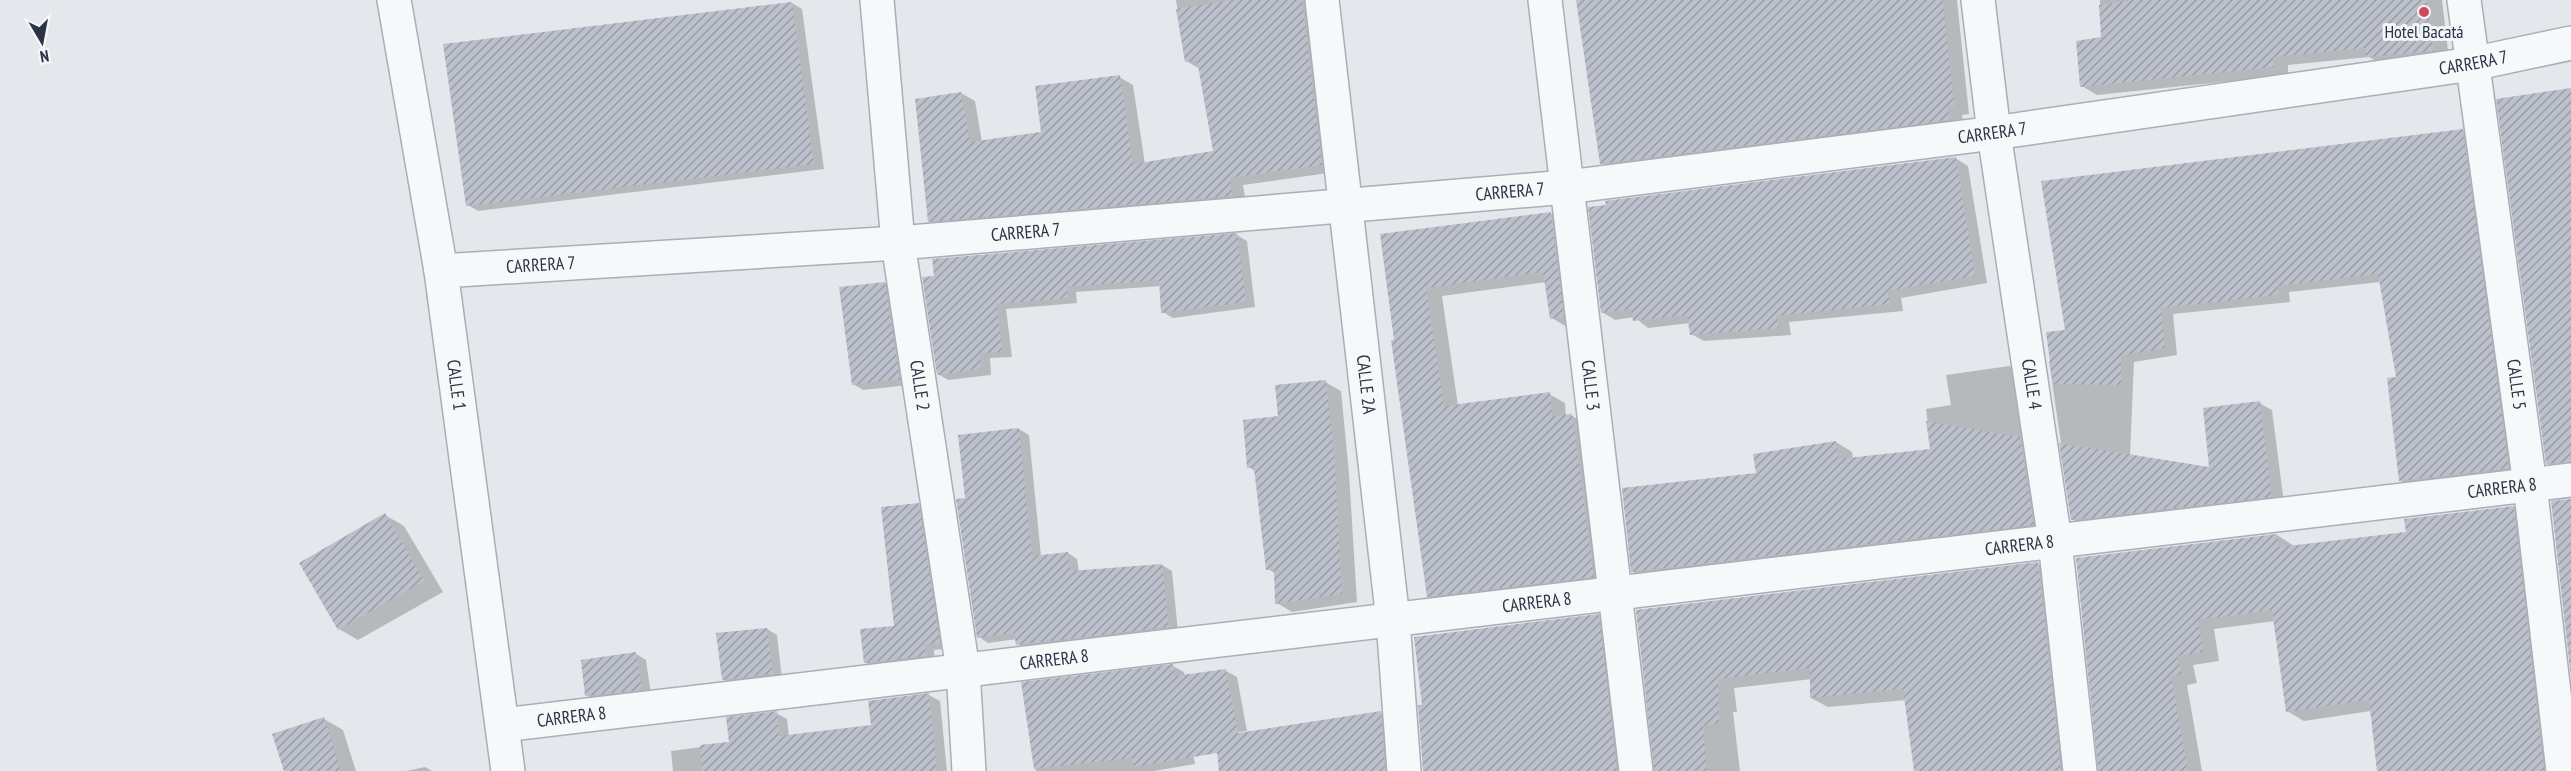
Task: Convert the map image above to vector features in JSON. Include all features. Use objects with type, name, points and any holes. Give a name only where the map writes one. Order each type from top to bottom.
[{"type":"street","name":"CALLE 1","points":[[394,0],[441,271],[508,771]]},
{"type":"street","name":"CALLE 2","points":[[877,0],[898,243],[963,670],[969,771]]},
{"type":"street","name":"CALLE 2A","points":[[1322,0],[1394,620],[1404,771]]},
{"type":"street","name":"CALLE 3","points":[[1545,0],[1636,771]]},
{"type":"street","name":"CALLE 4","points":[[1978,0],[1994,133],[2055,541],[2080,771]]},
{"type":"street","name":"CALLE 5","points":[[2464,0],[2530,485],[2563,771]]},
{"type":"street","name":"CARRERA 7","points":[[441,271],[898,243],[1567,187],[1994,133],[2472,64],[2571,43]]},
{"type":"street","name":"CARRERA 8","points":[[503,725],[2571,480]]},
{"type":"building","points":[[1231,0],[1302,0],[1322,165],[1230,178],[1232,196],[928,222],[915,99],[961,92],[970,142],[1041,132],[1035,86],[1120,75],[1133,164],[1213,151],[1197,60],[1185,62],[1176,9]]},
{"type":"building","points":[[1576,0],[1943,0],[1954,106],[1948,106],[1950,120],[1600,164]]},
{"type":"building","points":[[2133,0],[2427,0],[2433,51],[2366,57],[2365,48],[2273,57],[2274,67],[2080,87],[2076,41],[2101,37],[2099,5]]},
{"type":"building","points":[[792,2],[814,164],[466,206],[443,44]]},
{"type":"building","points":[[2571,88],[2571,462],[2546,464],[2496,99]]},
{"type":"building","points":[[2463,129],[2509,468],[2399,481],[2387,378],[2396,377],[2378,274],[2278,286],[2279,295],[2161,308],[2165,348],[2121,356],[2121,385],[2053,384],[2046,332],[2065,330],[2041,181]]},
{"type":"building","points":[[1956,157],[1975,276],[1888,291],[1890,304],[1777,316],[1779,328],[1690,335],[1687,315],[1633,321],[1631,309],[1601,313],[1588,207],[1606,205],[1605,201]]},
{"type":"building","points":[[1551,212],[1564,317],[1550,319],[1543,272],[1426,288],[1444,406],[1550,392],[1552,416],[1572,414],[1594,577],[1427,597],[1391,340],[1394,340],[1380,234]]},
{"type":"building","points":[[1237,233],[1246,302],[1161,313],[1159,280],[1067,287],[1068,298],[997,304],[1002,352],[980,353],[981,369],[937,375],[922,277],[934,276],[932,259]]},
{"type":"building","points":[[885,282],[900,379],[852,385],[839,287]]},
{"type":"building","points":[[1326,380],[1335,464],[1342,594],[1275,604],[1274,569],[1266,570],[1254,468],[1247,468],[1243,420],[1278,416],[1275,385]]},
{"type":"building","points":[[2260,401],[2272,497],[2071,520],[2059,443],[2209,467],[2203,408]]},
{"type":"building","points":[[1926,421],[2020,437],[2034,525],[1631,572],[1622,488],[1756,473],[1753,454],[1836,441],[1838,459],[1930,449]]},
{"type":"building","points":[[1019,428],[1032,556],[1068,552],[1070,571],[1162,564],[1169,627],[1016,645],[1014,633],[977,638],[956,499],[965,498],[958,435]]},
{"type":"building","points":[[2571,499],[2571,677],[2551,501]]},
{"type":"building","points":[[919,503],[940,643],[925,645],[926,656],[864,663],[860,629],[894,626],[881,507]]},
{"type":"building","points":[[2514,506],[2544,771],[2377,771],[2369,700],[2286,712],[2272,610],[2198,620],[2203,652],[2177,656],[2182,674],[2171,676],[2188,771],[2098,771],[2076,558],[2277,534],[2279,547],[2406,532],[2404,519]]},
{"type":"building","points":[[385,513],[424,581],[338,630],[299,563]]},
{"type":"building","points":[[2038,562],[2061,771],[1914,771],[1903,689],[1810,698],[1810,668],[1718,679],[1719,723],[1703,726],[1707,771],[1654,771],[1636,610]]},
{"type":"building","points":[[1599,614],[1617,771],[1423,771],[1418,705],[1422,705],[1414,637]]},
{"type":"building","points":[[767,628],[773,674],[722,680],[716,633]]},
{"type":"building","points":[[636,652],[642,690],[585,696],[581,660]]},
{"type":"building","points":[[1173,664],[1175,676],[1226,669],[1238,733],[1381,711],[1385,771],[1219,771],[1217,753],[1134,767],[1132,758],[1034,769],[1021,682]]},
{"type":"building","points":[[929,693],[937,771],[702,771],[700,745],[729,742],[726,717],[777,711],[779,736],[871,725],[868,701]]},
{"type":"building","points":[[324,717],[341,771],[284,771],[272,734]]},
{"type":"place","name":"Hotel Bacatá","points":[[2424,12]]}]
